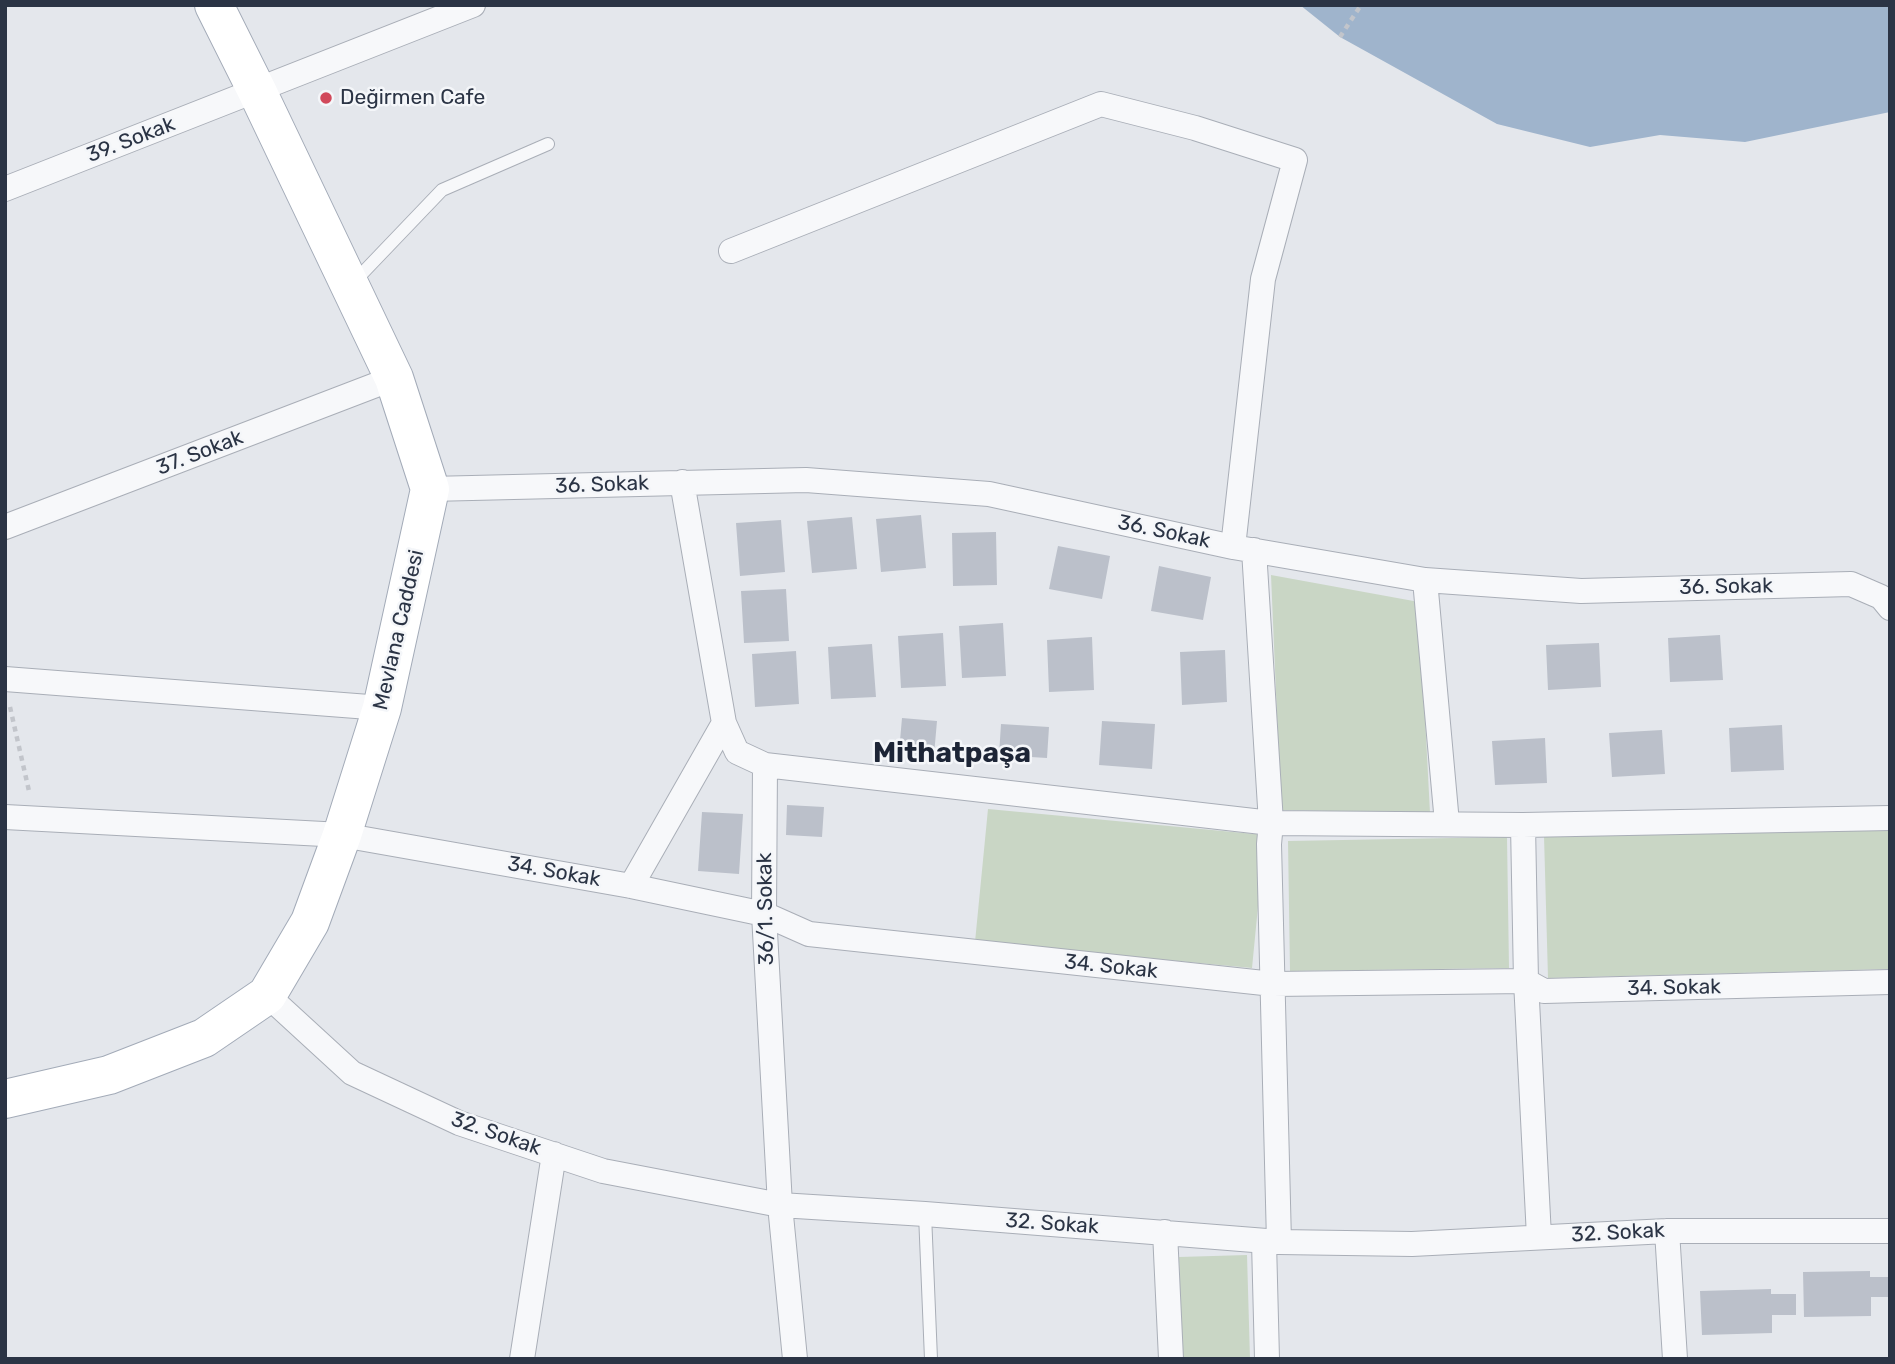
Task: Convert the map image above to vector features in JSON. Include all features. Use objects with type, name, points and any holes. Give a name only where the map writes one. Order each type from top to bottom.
[{"type":"main road","points":[[214,5],[394,378],[430,489]]},
{"type":"main road","name":"Mevlana Caddesi","points":[[5,1099],[109,1075],[204,1038],[267,995],[310,922],[342,835],[382,708],[430,489]]},
{"type":"street","name":"39. Sokak","points":[[5,189],[473,5]]},
{"type":"street","points":[[731,251],[1101,104],[1195,128],[1295,160],[1264,279],[1244,549],[1271,823],[1272,1242],[1267,1359]]},
{"type":"street","name":"37. Sokak","points":[[5,527],[394,378]]},
{"type":"street","name":"36. Sokak","points":[[430,489],[806,480],[989,494],[1244,549],[1424,580],[1581,591],[1851,584],[1881,597],[1890,608]]},
{"type":"street","points":[[682,482],[724,723],[737,752],[765,765],[1271,823],[1523,825],[1890,818]]},
{"type":"street","points":[[1424,580],[1447,823]]},
{"type":"street","points":[[7,688],[382,708]]},
{"type":"street","points":[[631,886],[724,723]]},
{"type":"street","name":"36/1. Sokak","points":[[765,765],[764,914],[780,1205],[795,1359]]},
{"type":"street","name":"34. Sokak","points":[[5,817],[342,835],[631,886],[764,914],[809,934],[1273,984],[1526,981],[1544,991],[1890,982]]},
{"type":"street","points":[[1523,825],[1526,981],[1538,1237]]},
{"type":"street","name":"32. Sokak","points":[[267,995],[352,1073],[459,1123],[603,1171],[780,1205],[1272,1242],[1412,1244],[1667,1231],[1890,1231]]},
{"type":"street","points":[[522,1359],[554,1154]]},
{"type":"street","points":[[1667,1231],[1675,1359]]},
{"type":"street","points":[[1165,1232],[1171,1359]]},
{"type":"lane","points":[[350,286],[442,190],[548,144]]},
{"type":"lane","points":[[925,1214],[931,1359]]},
{"type":"path","points":[[1340,37],[1361,5]]},
{"type":"path","points":[[7,688],[35,819]]},
{"type":"green space","points":[[1271,575],[1419,602],[1430,813],[1281,810]]},
{"type":"green space","points":[[988,809],[1265,835],[1252,968],[975,942]]},
{"type":"green space","points":[[1890,826],[1890,969],[1548,978],[1544,836]]},
{"type":"green space","points":[[1507,837],[1509,968],[1290,971],[1288,841]]},
{"type":"green space","points":[[1247,1255],[1250,1359],[1182,1359],[1179,1257]]},
{"type":"water","points":[[1300,5],[1890,5],[1890,112],[1745,142],[1660,135],[1590,147],[1497,124],[1340,37]]},
{"type":"building","points":[[921,515],[926,568],[881,572],[876,519]]},
{"type":"building","points":[[852,517],[857,569],[812,573],[807,521]]},
{"type":"building","points":[[781,520],[785,572],[740,576],[736,523]]},
{"type":"building","points":[[996,532],[997,585],[953,586],[952,533]]},
{"type":"building","points":[[1058,546],[1110,556],[1102,599],[1049,589]]},
{"type":"building","points":[[1159,566],[1211,577],[1203,620],[1151,611]]},
{"type":"building","points":[[786,589],[789,641],[744,643],[741,591]]},
{"type":"building","points":[[1003,623],[1006,676],[962,678],[959,626]]},
{"type":"building","points":[[943,633],[946,686],[901,688],[898,636]]},
{"type":"building","points":[[1720,635],[1723,680],[1670,682],[1668,638]]},
{"type":"building","points":[[1092,637],[1094,690],[1049,692],[1047,640]]},
{"type":"building","points":[[1599,643],[1601,687],[1548,690],[1546,645]]},
{"type":"building","points":[[872,644],[876,697],[831,699],[828,647]]},
{"type":"building","points":[[1225,650],[1227,702],[1182,705],[1180,652]]},
{"type":"building","points":[[796,651],[799,704],[755,707],[752,654]]},
{"type":"building","points":[[902,718],[937,721],[934,755],[899,752]]},
{"type":"building","points":[[1102,721],[1155,724],[1152,769],[1099,765]]},
{"type":"building","points":[[1001,724],[1049,727],[1047,758],[999,755]]},
{"type":"building","points":[[1782,725],[1784,770],[1731,772],[1729,728]]},
{"type":"building","points":[[1662,730],[1665,774],[1612,777],[1609,733]]},
{"type":"building","points":[[1545,738],[1547,783],[1495,785],[1492,741]]},
{"type":"building","points":[[787,805],[824,807],[822,837],[786,835]]},
{"type":"building","points":[[702,812],[743,814],[739,874],[698,871]]},
{"type":"building","points":[[1870,1271],[1870,1277],[1890,1277],[1890,1297],[1871,1297],[1871,1316],[1804,1317],[1803,1272]]},
{"type":"building","points":[[1771,1289],[1771,1294],[1796,1294],[1796,1315],[1772,1315],[1772,1333],[1702,1335],[1700,1291]]},
{"type":"place","name":"Değirmen Cafe","points":[[326,98]]},
{"type":"district","name":"Mithatpaşa","points":[[952,754]]}]
